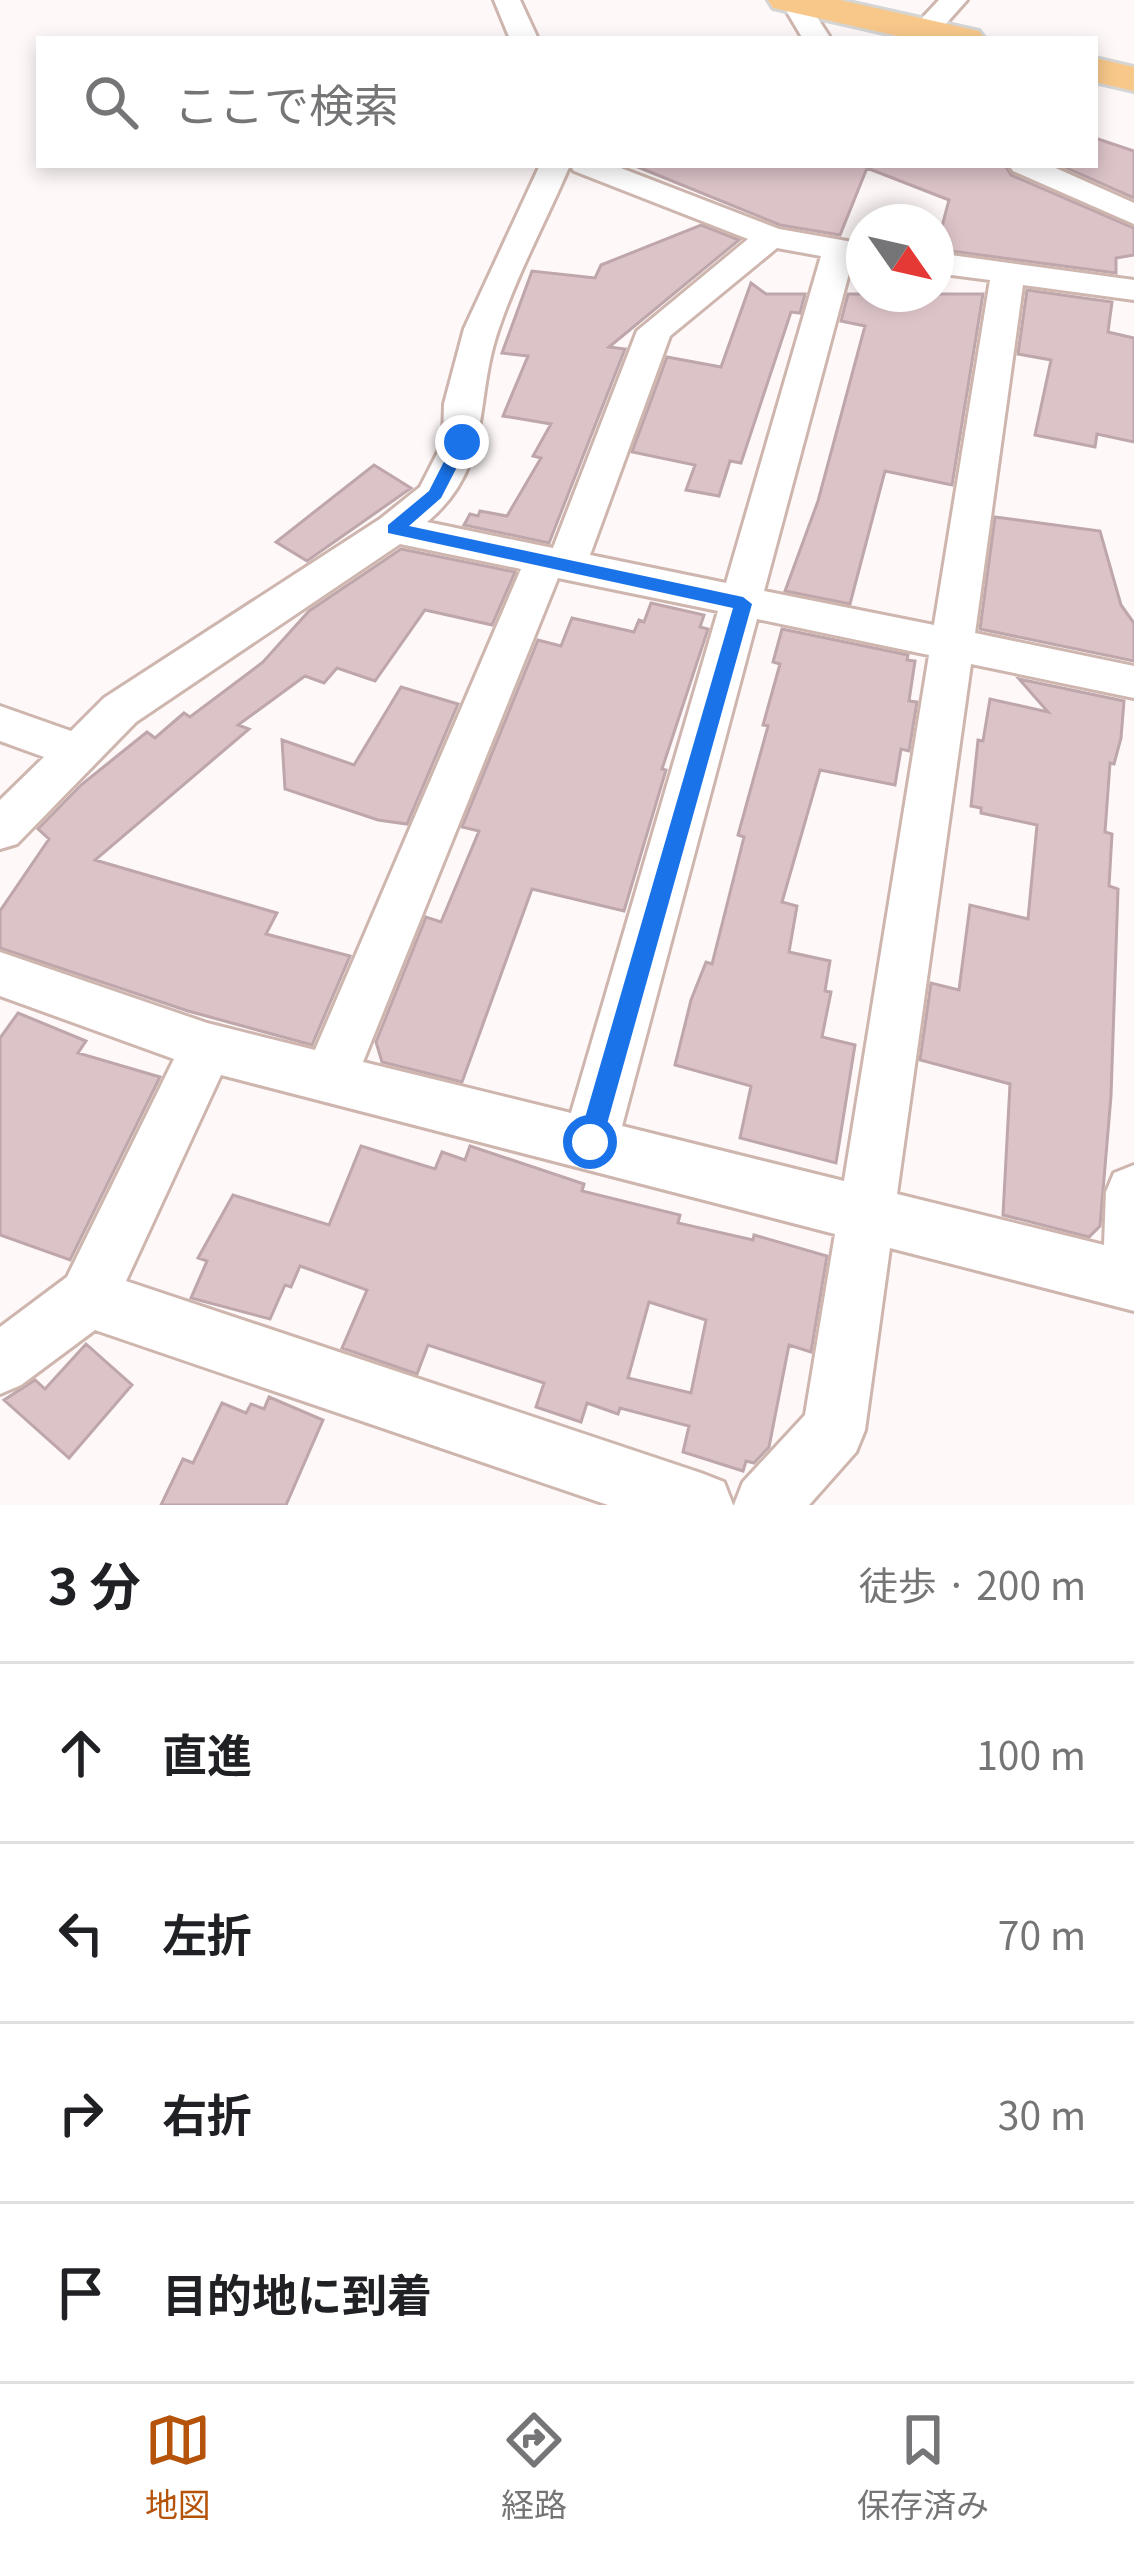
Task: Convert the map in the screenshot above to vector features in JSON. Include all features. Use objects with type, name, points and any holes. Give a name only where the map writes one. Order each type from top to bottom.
[{"type":"main road","points":[[791,0],[952,36]]},
{"type":"main road","points":[[1098,71],[1134,79]]},
{"type":"street","points":[[507,0],[523,36]]},
{"type":"street","points":[[791,0],[815,36]]},
{"type":"street","points":[[926,30],[954,0]]},
{"type":"street","points":[[0,830],[120,710],[394,529],[435,494],[462,442],[462,404],[481,328],[554,168]]},
{"type":"street","points":[[593,168],[771,237],[846,251]]},
{"type":"street","points":[[1031,168],[1134,215]]},
{"type":"street","points":[[330,1078],[654,331],[771,237]]},
{"type":"street","points":[[954,266],[1134,290]]},
{"type":"street","points":[[590,1142],[743,604],[846,268]]},
{"type":"street","points":[[766,1505],[833,1430],[1007,273]]},
{"type":"street","points":[[394,529],[1134,682]]},
{"type":"street","points":[[0,723],[75,751]]},
{"type":"street","points":[[0,974],[207,1047],[1133,1282],[1134,1192]]},
{"type":"street","points":[[0,1364],[88,1298],[207,1047]]},
{"type":"street","points":[[88,1298],[700,1505]]},
{"type":"building","points":[[1098,139],[1134,151],[1134,198],[1067,168],[1098,168]]},
{"type":"building","points":[[640,168],[867,168],[852,204],[846,204],[840,235],[780,225]]},
{"type":"building","points":[[867,168],[1007,168],[1011,175],[1134,228],[1134,255],[1116,258],[1116,273],[954,251],[954,204],[948,204],[949,200]]},
{"type":"building","points":[[701,225],[739,240],[609,347],[625,349],[549,543],[464,525],[470,514],[478,516],[480,511],[507,516],[541,458],[533,456],[551,424],[503,416],[528,356],[502,353],[532,271],[595,278],[601,265]]},
{"type":"building","points":[[751,283],[766,294],[805,294],[800,313],[791,312],[741,463],[730,461],[719,496],[686,490],[695,465],[632,452],[667,357],[721,367]]},
{"type":"building","points":[[1027,290],[1112,302],[1108,332],[1134,338],[1134,442],[1097,434],[1095,447],[1035,435],[1051,360],[1018,354]]},
{"type":"building","points":[[954,294],[983,294],[952,485],[885,471],[850,604],[785,591],[818,501],[865,326],[841,321],[846,302],[846,312],[954,312]]},
{"type":"building","points":[[374,465],[411,488],[307,561],[276,542]]},
{"type":"building","points":[[995,517],[1100,531],[1121,605],[1134,623],[1134,661],[980,629]]},
{"type":"building","points":[[401,549],[515,572],[492,625],[425,610],[375,681],[337,668],[324,683],[305,676],[238,725],[249,729],[95,860],[277,913],[266,934],[350,956],[312,1045],[188,1011],[0,948],[0,911],[49,839],[38,829],[81,785],[147,732],[155,738],[184,713],[190,717],[263,662],[309,611]]},
{"type":"building","points":[[651,603],[704,615],[700,627],[708,629],[662,769],[666,770],[624,911],[532,889],[462,1082],[382,1062],[376,1042],[426,917],[441,922],[479,831],[462,827],[538,640],[561,646],[572,618],[634,632]]},
{"type":"building","points":[[782,629],[908,655],[907,660],[915,661],[909,701],[917,702],[909,751],[901,749],[895,785],[820,770],[782,902],[797,906],[789,952],[830,961],[825,991],[831,992],[822,1037],[855,1045],[836,1163],[740,1138],[751,1086],[675,1065],[691,1000],[706,962],[712,964],[744,837],[738,835],[768,726],[763,725],[780,664],[773,662]]},
{"type":"building","points":[[1019,679],[1124,701],[1121,738],[1114,764],[1110,763],[1105,832],[1112,834],[1109,886],[1118,889],[1111,1096],[1100,1226],[1089,1237],[1003,1215],[1010,1084],[920,1060],[931,983],[959,990],[970,905],[1028,919],[1037,825],[981,813],[981,808],[971,806],[978,740],[983,741],[990,699],[1048,712]]},
{"type":"building","points":[[401,687],[458,704],[407,824],[378,820],[285,789],[282,740],[354,765]]},
{"type":"building","points":[[18,1013],[86,1041],[78,1053],[160,1077],[70,1260],[0,1235],[0,1038]]},
{"type":"building","points":[[361,1146],[435,1169],[442,1152],[465,1160],[470,1146],[584,1184],[582,1191],[680,1215],[678,1223],[753,1240],[754,1235],[827,1256],[811,1352],[789,1345],[769,1447],[754,1463],[746,1461],[743,1471],[683,1452],[689,1426],[620,1408],[618,1414],[587,1403],[581,1422],[536,1407],[544,1383],[428,1345],[417,1374],[342,1348],[367,1290],[300,1266],[291,1287],[285,1285],[270,1319],[191,1298],[207,1261],[198,1258],[233,1195],[329,1225]],"holes":[[[649,1302],[706,1320],[691,1393],[628,1378]]]},
{"type":"building","points":[[86,1344],[132,1385],[69,1458],[4,1400],[35,1380],[45,1389]]},
{"type":"building","points":[[269,1397],[323,1420],[286,1505],[161,1505],[183,1459],[193,1463],[222,1403],[246,1413],[251,1404],[264,1409]]},
{"type":"route","points":[[462,442],[435,494],[394,529],[743,604],[590,1142]]}]
